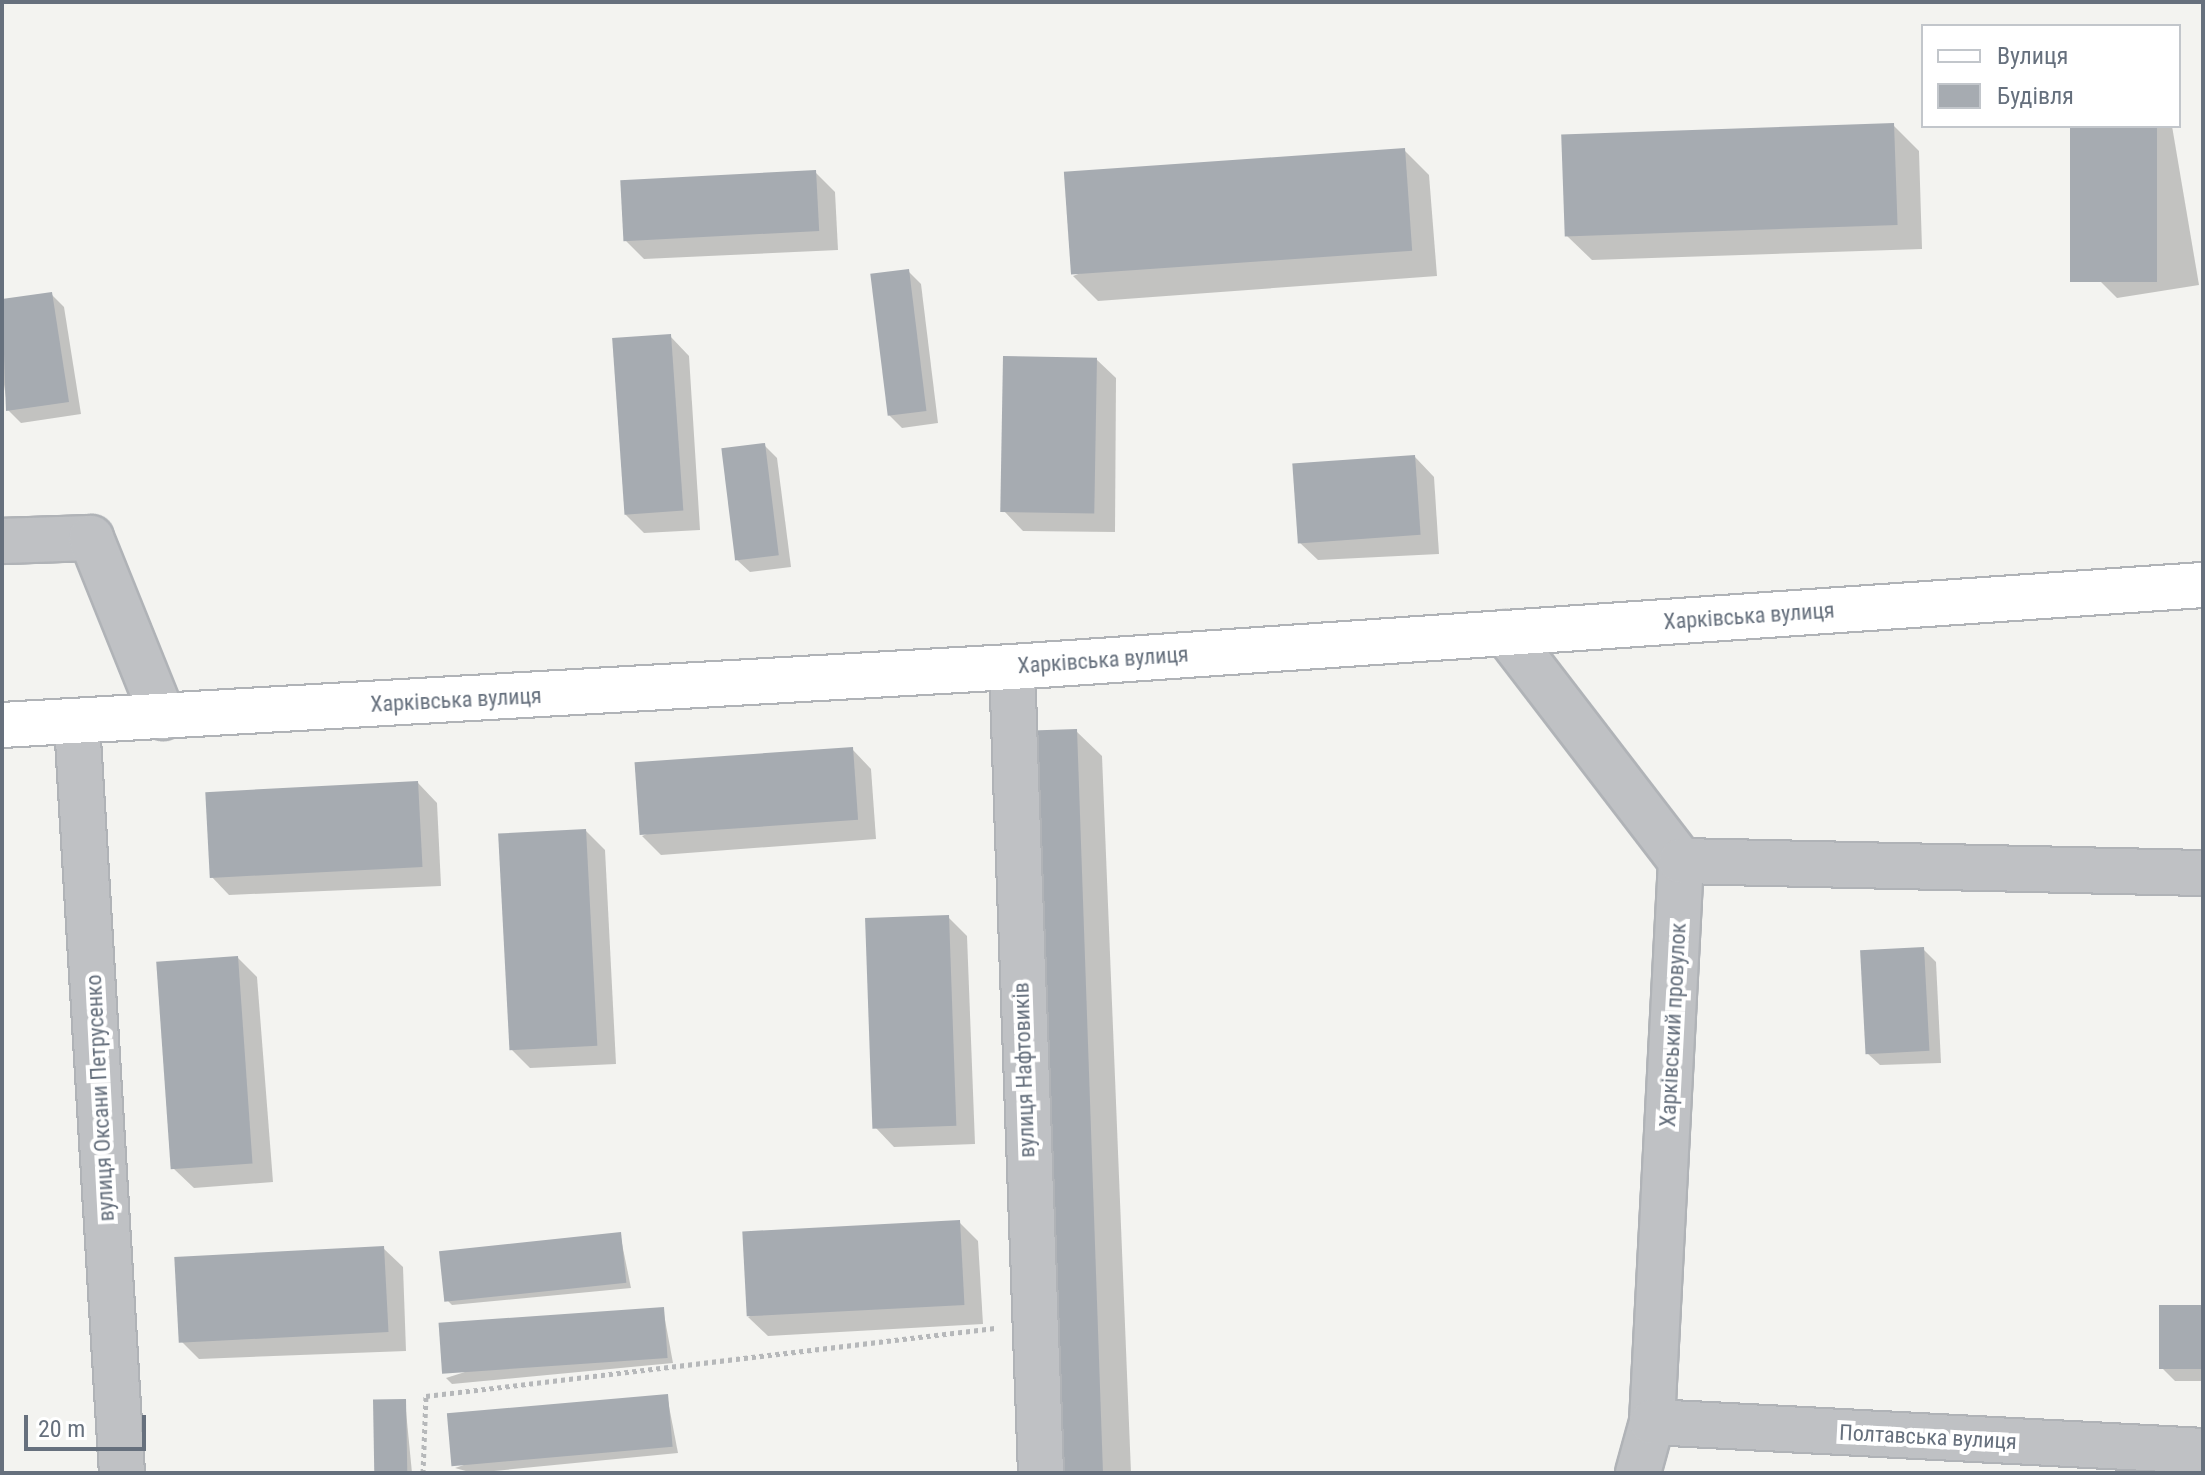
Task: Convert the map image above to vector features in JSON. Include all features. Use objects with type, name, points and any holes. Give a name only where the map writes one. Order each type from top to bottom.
[{"type":"main road","name":"Харківська вулиця","points":[[2,725],[1012,667],[2203,585]]},
{"type":"street","points":[[2,541],[91,538],[163,717]]},
{"type":"street","points":[[1506,633],[1681,861],[2203,873]]},
{"type":"street","name":"вулиця Нафтовиків","points":[[1012,667],[1032,1324],[1041,1473]]},
{"type":"street","name":"вулиця Оксани Петрусенко","points":[[77,723],[122,1473]]},
{"type":"street","name":"Харківський провулок","points":[[1638,1473],[1652,1422],[1681,861]]},
{"type":"street","name":"Полтавська вулиця","points":[[1652,1422],[2203,1451]]},
{"type":"path","points":[[423,1473],[426,1396],[1032,1324]]},
{"type":"building","points":[[1894,123],[1898,225],[1565,237],[1561,135]]},
{"type":"building","points":[[2070,128],[2157,128],[2157,282],[2070,282]]},
{"type":"building","points":[[1405,148],[1412,251],[1071,275],[1064,172]]},
{"type":"building","points":[[816,170],[819,231],[623,241],[620,180]]},
{"type":"building","points":[[909,269],[926,411],[888,416],[870,274]]},
{"type":"building","points":[[52,292],[69,402],[6,411],[2,299]]},
{"type":"building","points":[[671,334],[683,511],[624,515],[612,338]]},
{"type":"building","points":[[1003,356],[1097,358],[1094,514],[1000,512]]},
{"type":"building","points":[[765,443],[779,555],[735,561],[721,448]]},
{"type":"building","points":[[1415,455],[1421,535],[1298,543],[1292,464]]},
{"type":"building","points":[[1077,729],[1103,1473],[1058,1473],[1032,731]]},
{"type":"building","points":[[853,747],[858,820],[640,835],[635,762]]},
{"type":"building","points":[[418,781],[423,867],[210,878],[205,792]]},
{"type":"building","points":[[586,829],[597,1046],[509,1050],[498,834]]},
{"type":"building","points":[[949,915],[956,1126],[872,1129],[865,918]]},
{"type":"building","points":[[1924,947],[1929,1051],[1866,1054],[1860,950]]},
{"type":"building","points":[[238,956],[253,1163],[171,1169],[156,962]]},
{"type":"building","points":[[960,1220],[964,1305],[747,1316],[742,1231]]},
{"type":"building","points":[[621,1232],[626,1283],[444,1302],[439,1251]]},
{"type":"building","points":[[384,1246],[389,1332],[179,1343],[174,1257]]},
{"type":"building","points":[[2159,1305],[2203,1305],[2203,1369],[2159,1369]]},
{"type":"building","points":[[664,1307],[668,1358],[442,1374],[439,1323]]},
{"type":"building","points":[[668,1394],[673,1447],[451,1466],[447,1413]]},
{"type":"building","points":[[406,1399],[407,1473],[374,1473],[373,1400]]}]
